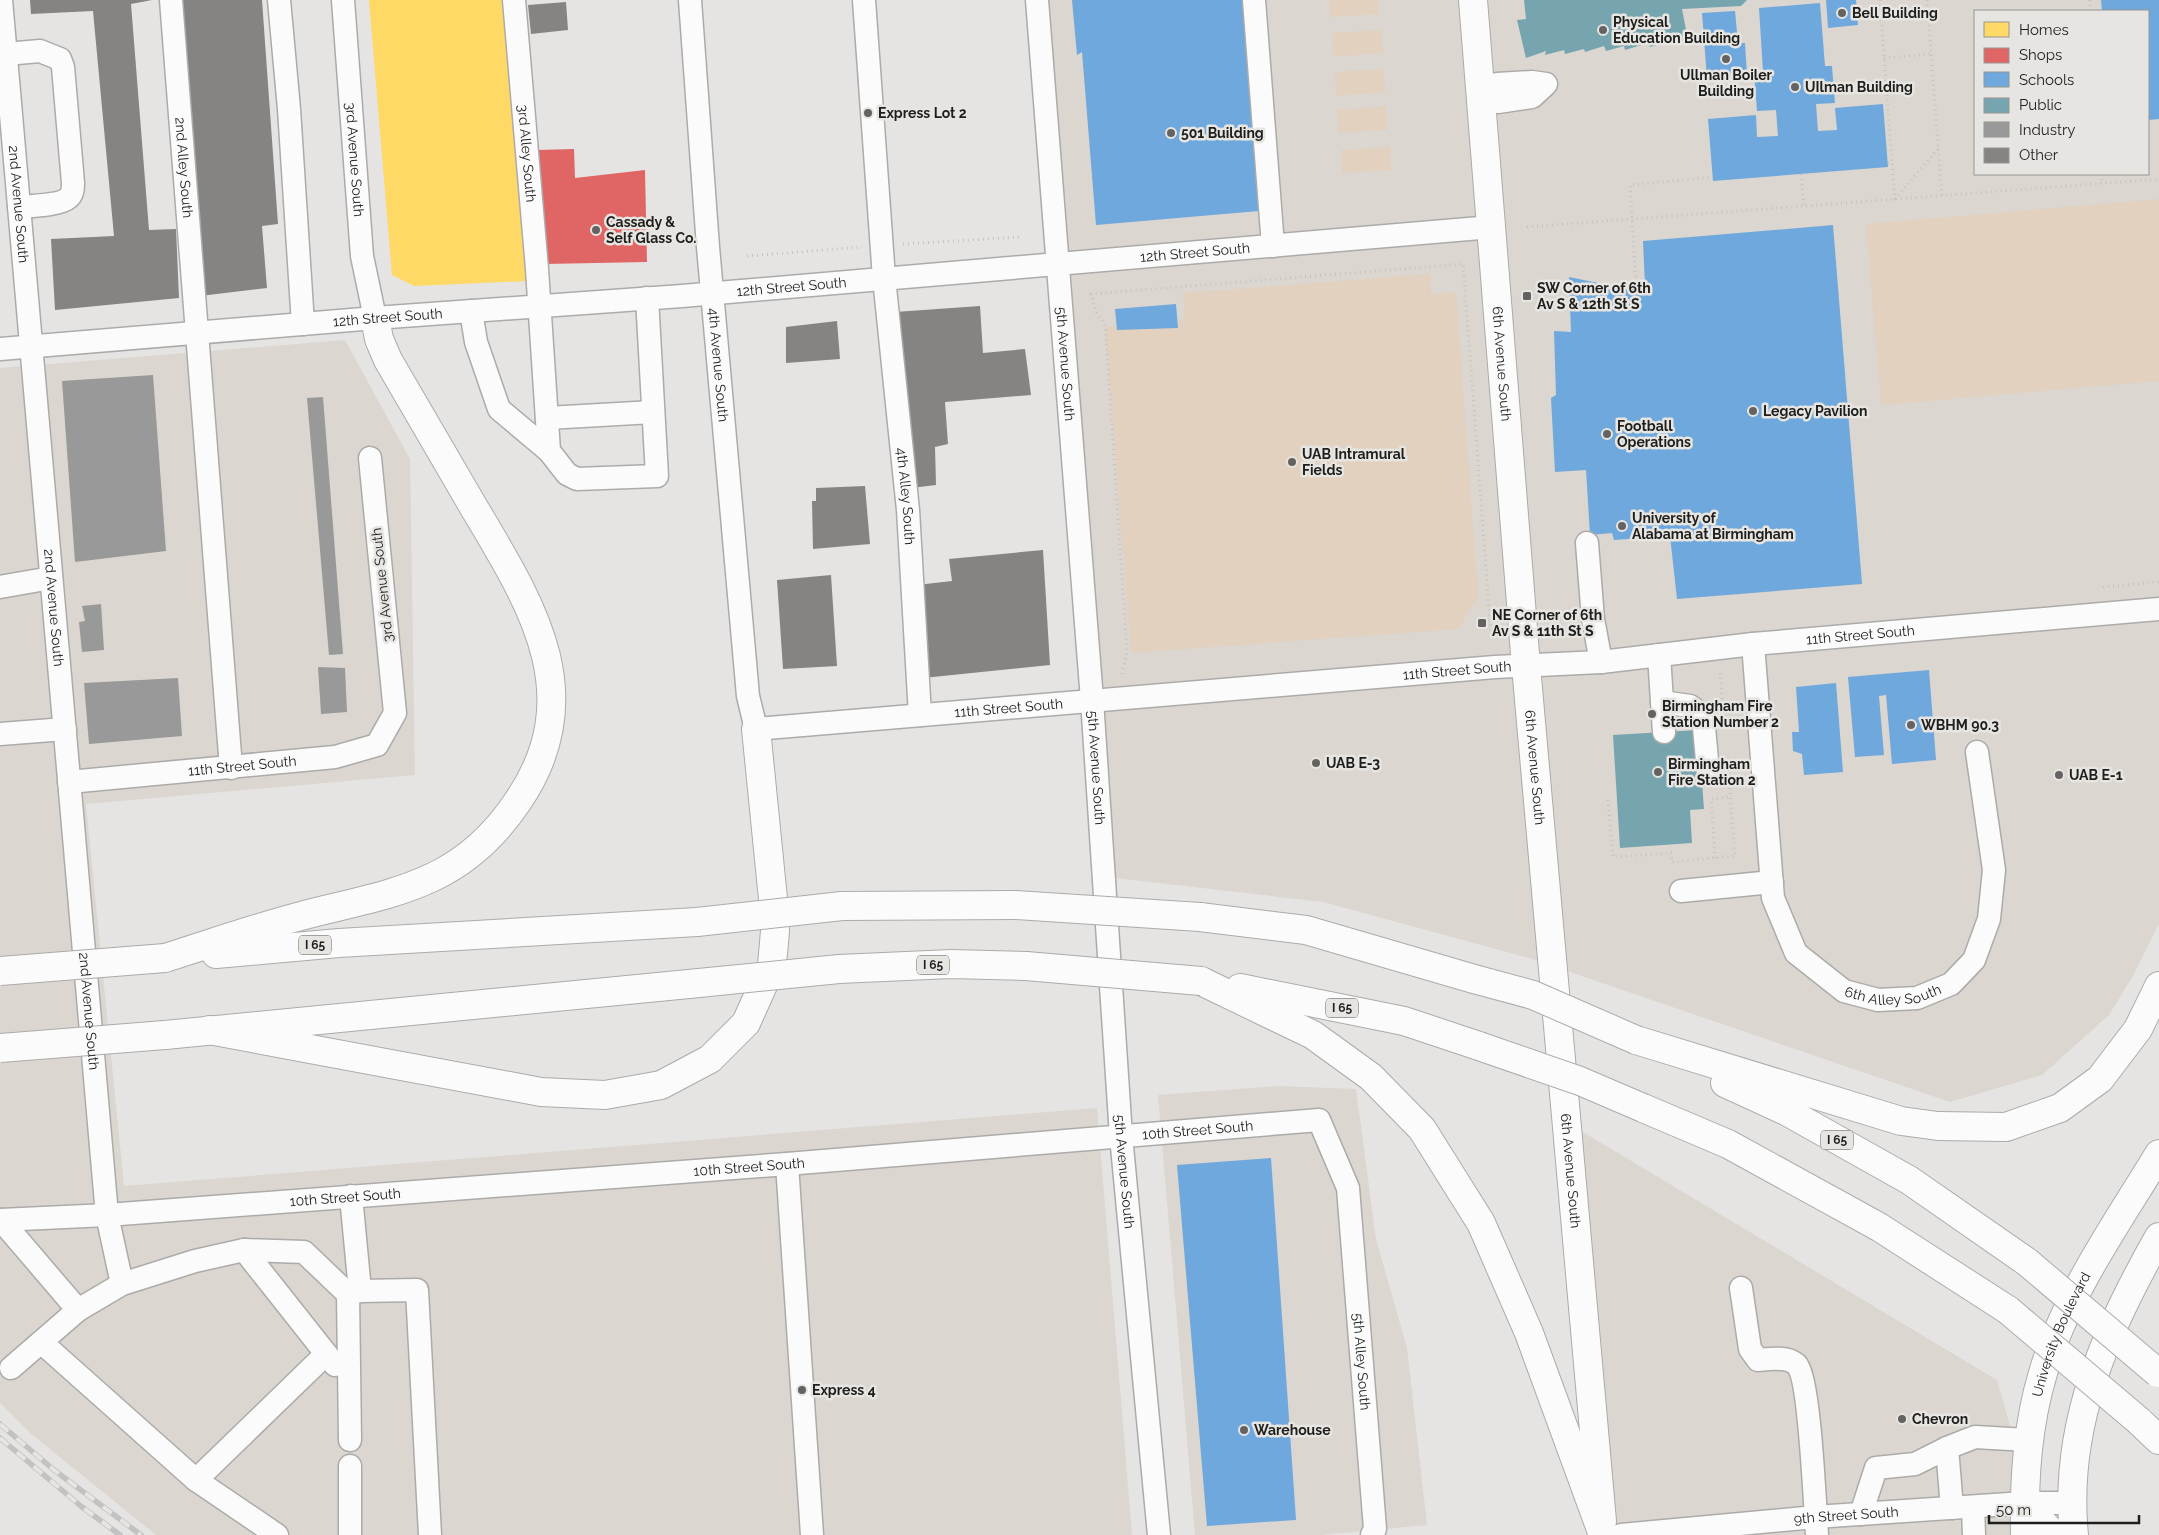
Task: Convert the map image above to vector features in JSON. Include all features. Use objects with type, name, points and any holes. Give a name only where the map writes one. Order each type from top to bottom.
[{"type":"main road","name":"6th Avenue South","points":[[1473,0],[1526,666],[1603,1535]]},
{"type":"main road","points":[[165,958],[300,916],[380,896],[431,878],[450,869],[471,855],[506,818],[524,792],[539,764],[548,738],[552,683],[535,619],[513,574],[388,360],[379,339],[375,318]]},
{"type":"main road","points":[[209,1030],[541,1092],[605,1095],[661,1085],[710,1059],[746,1023],[772,965],[775,931],[774,909],[756,728]]},
{"type":"main road","name":"I 65","points":[[0,971],[340,943],[697,922],[842,906],[1015,904],[1200,917],[1306,930],[1533,995],[1636,1040],[1786,1111],[1909,1180],[2026,1262],[2158,1374]]},
{"type":"main road","name":"I 65","points":[[0,1048],[165,1035],[839,968],[950,964],[1026,966],[1201,981],[1404,1021],[1580,1081],[1728,1144],[1879,1227],[2008,1310],[2139,1420],[2159,1440]]},
{"type":"main road","points":[[1201,981],[1312,1035],[1371,1077],[1422,1129],[1481,1223],[1529,1333],[1603,1535]]},
{"type":"main road","points":[[1636,1040],[1901,1121],[1938,1126],[2006,1127],[2060,1108],[2100,1079],[2138,1029],[2159,986]]},
{"type":"main road","name":"University Boulevard","points":[[2024,1535],[2028,1440],[2043,1372],[2055,1339],[2086,1276],[2159,1154]]},
{"type":"main road","points":[[2074,1535],[2072,1503],[2078,1439],[2094,1372],[2123,1303],[2159,1237]]},
{"type":"main road","points":[[2024,1503],[2054,1535]]},
{"type":"street","name":"2nd Avenue South","points":[[1,0],[107,1215],[122,1284]]},
{"type":"street","name":"2nd Alley South","points":[[171,0],[231,768]]},
{"type":"street","points":[[279,0],[290,119],[304,324]]},
{"type":"street","name":"3rd Avenue South","points":[[344,0],[362,256],[375,318]]},
{"type":"street","name":"3rd Alley South","points":[[514,0],[537,268],[549,451]]},
{"type":"street","name":"4th Avenue South","points":[[690,0],[712,293],[748,696],[756,728]]},
{"type":"street","name":"4th Alley South","points":[[864,0],[884,278],[908,510],[920,715]]},
{"type":"street","name":"5th Avenue South","points":[[1037,0],[1092,700],[1121,1136],[1159,1535]]},
{"type":"street","points":[[1254,0],[1273,246]]},
{"type":"street","points":[[6,54],[40,51],[60,59],[63,67],[73,183],[73,192],[68,199],[61,202],[19,207]]},
{"type":"street","name":"12th Street South","points":[[0,349],[375,318],[712,293],[1492,226]]},
{"type":"street","points":[[471,311],[476,342],[499,409],[549,451],[568,474],[578,479],[656,476],[647,298]]},
{"type":"street","points":[[547,418],[653,412]]},
{"type":"street","name":"3rd Avenue South","points":[[370,458],[395,713]]},
{"type":"street","points":[[1587,544],[1593,619],[1601,662]]},
{"type":"street","points":[[0,588],[51,578]]},
{"type":"street","name":"11th Street South","points":[[756,728],[1526,666],[1601,662],[1753,644],[2159,609]]},
{"type":"street","name":"6th Alley South","points":[[1753,644],[1773,898],[1796,952],[1844,991],[1878,1000],[1917,998],[1952,984],[1974,960],[1989,919],[1994,870],[1977,752]]},
{"type":"street","points":[[1659,655],[1664,732]]},
{"type":"street","points":[[1662,702],[1690,706],[1703,716],[1718,770]]},
{"type":"street","name":"11th Street South","points":[[69,782],[335,757],[377,745],[395,713]]},
{"type":"street","points":[[0,734],[65,729]]},
{"type":"street","points":[[1681,891],[1772,882]]},
{"type":"street","name":"10th Street South","points":[[0,1220],[107,1215],[787,1164],[1319,1120],[1348,1188]]},
{"type":"street","points":[[787,1164],[812,1535]]},
{"type":"street","name":"5th Alley South","points":[[1348,1188],[1375,1529],[1372,1535]]},
{"type":"street","points":[[350,1440],[350,1381],[354,1292],[351,1196]]},
{"type":"street","points":[[0,1220],[78,1310]]},
{"type":"street","points":[[244,1250],[326,1354],[350,1381]]},
{"type":"street","points":[[11,1368],[78,1310],[122,1284],[195,1261],[244,1250],[304,1252],[354,1292],[417,1290],[430,1535]]},
{"type":"street","points":[[1741,1288],[1750,1349],[1758,1360],[1783,1359],[1796,1364],[1802,1376],[1810,1436],[1816,1526]]},
{"type":"street","points":[[41,1342],[196,1480],[277,1535]]},
{"type":"street","points":[[196,1480],[326,1354]]},
{"type":"street","points":[[1862,1514],[1876,1468],[1915,1464],[1975,1437],[2028,1440]]},
{"type":"street","points":[[1947,1448],[1962,1507],[1974,1535]]},
{"type":"street","points":[[350,1466],[350,1535]]},
{"type":"street","name":"9th Street South","points":[[1621,1535],[1816,1526],[1862,1514],[2024,1503],[2072,1503]]},
{"type":"path","points":[[1880,0],[1890,163],[1895,199]]},
{"type":"path","points":[[1927,0],[1942,196]]},
{"type":"path","points":[[1884,58],[1931,54]]},
{"type":"path","points":[[1895,199],[1938,148]]},
{"type":"path","points":[[1801,174],[1804,206]]},
{"type":"path","points":[[2102,175],[2102,184]]},
{"type":"path","points":[[1636,287],[1630,185],[1713,177]]},
{"type":"path","points":[[1527,227],[2159,179]]},
{"type":"path","points":[[747,256],[882,245],[1020,237]]},
{"type":"path","points":[[1122,674],[1127,652],[1105,323],[1097,314],[1091,294],[1463,264],[1492,634]]},
{"type":"path","points":[[2103,587],[2159,582]]},
{"type":"path","points":[[1720,673],[1723,711]]},
{"type":"path","points":[[1608,800],[1613,858],[1671,853],[1672,862],[1735,856],[1730,797],[1718,770]]},
{"type":"path","points":[[1715,858],[1710,799],[1730,797]]},
{"type":"shaded area","name":"University of Alabama at Birmingham","points":[[1039,0],[2159,0],[2159,924],[2133,976],[2109,1015],[2042,1075],[1950,1102],[1529,958],[1323,902],[1115,878]]},
{"type":"shaded area","points":[[1329,0],[1379,0],[1379,14],[1330,17]]},
{"type":"shaded area","points":[[1381,30],[1383,53],[1333,57],[1332,33]]},
{"type":"shaded area","points":[[1384,69],[1385,92],[1336,96],[1335,72]]},
{"type":"shaded area","points":[[1386,106],[1387,130],[1338,133],[1337,110]]},
{"type":"shaded area","points":[[1390,147],[1391,170],[1342,173],[1341,150]]},
{"type":"shaded area","points":[[2159,199],[2159,381],[1881,405],[1866,224]]},
{"type":"shaded area","name":"UAB Intramural Fields","points":[[1430,274],[1431,294],[1456,292],[1478,597],[1458,629],[1131,653],[1105,327],[1185,321],[1183,293]]},
{"type":"shaded area","points":[[345,340],[410,459],[415,775],[86,804],[124,1186],[1097,1108],[1132,1535],[156,1535],[30,1433],[0,1403],[0,368]]},
{"type":"shaded area","points":[[1279,1086],[1356,1089],[1376,1239],[1407,1348],[1427,1525],[1321,1535],[1195,1535],[1158,1095]]},
{"type":"shaded area","points":[[1578,1129],[1997,1380],[2041,1535],[1617,1535]]},
{"type":"building: Homes","points":[[369,0],[505,0],[528,281],[414,286],[392,275]]},
{"type":"building: Shops","points":[[574,149],[575,178],[645,170],[647,262],[545,264],[537,150]]},
{"type":"building: Schools","name":"501 Building","points":[[1072,0],[1243,0],[1259,211],[1096,225],[1082,52],[1077,55]]},
{"type":"building: Schools","name":"Bell Building","points":[[1826,0],[1856,0],[1858,25],[1828,28]]},
{"type":"building: Schools","points":[[2101,0],[2159,0],[2159,119],[2149,120],[2149,10],[2102,10]]},
{"type":"building: Schools","name":"UIlman Building","points":[[1820,3],[1825,66],[1832,66],[1835,103],[1816,104],[1818,131],[1837,130],[1835,108],[1883,104],[1888,167],[1713,181],[1708,119],[1756,115],[1757,137],[1778,136],[1776,110],[1757,111],[1754,72],[1763,72],[1759,8]]},
{"type":"building: Schools","name":"Ullman Boiler Building","points":[[1735,11],[1738,43],[1745,43],[1747,75],[1707,78],[1702,13]]},
{"type":"building: Schools","name":"Legacy Pavilion","points":[[1833,225],[1862,584],[1677,599],[1670,536],[1614,540],[1612,533],[1590,535],[1586,470],[1555,472],[1551,398],[1556,395],[1554,331],[1571,332],[1569,277],[1622,288],[1645,286],[1643,241]]},
{"type":"building: Schools","points":[[1176,304],[1178,328],[1117,330],[1115,309]]},
{"type":"building: Schools","name":"WBHM 90.3","points":[[1929,670],[1936,760],[1892,764],[1886,695],[1879,696],[1884,755],[1855,757],[1848,677]]},
{"type":"building: Schools","points":[[1836,683],[1843,772],[1804,775],[1802,754],[1793,751],[1792,732],[1799,732],[1796,687]]},
{"type":"building: Schools","name":"Warehouse","points":[[1271,1158],[1296,1520],[1207,1526],[1177,1165]]},
{"type":"building: Public","name":"Physical Education Building","points":[[1524,0],[1747,0],[1741,6],[1682,9],[1688,40],[1669,45],[1669,41],[1650,47],[1648,43],[1625,50],[1624,46],[1606,51],[1604,46],[1585,52],[1584,49],[1565,54],[1564,50],[1545,55],[1546,51],[1526,58],[1517,20],[1526,19]]},
{"type":"building: Public","name":"Birmingham Fire Station 2","points":[[1698,730],[1704,809],[1690,810],[1692,843],[1620,848],[1613,735]]},
{"type":"building: Industry","points":[[153,375],[166,551],[75,562],[62,381]]},
{"type":"building: Industry","points":[[323,397],[343,654],[329,655],[307,398]]},
{"type":"building: Industry","points":[[101,604],[104,650],[82,652],[79,622],[85,621],[82,606]]},
{"type":"building: Industry","points":[[318,667],[345,668],[347,712],[321,714]]},
{"type":"building: Industry","points":[[178,678],[182,736],[89,744],[84,683]]},
{"type":"building: Other","points":[[30,0],[152,0],[131,4],[149,230],[176,229],[179,298],[55,310],[51,239],[114,236],[93,11],[31,14]]},
{"type":"building: Other","points":[[177,0],[262,0],[278,224],[262,226],[267,288],[200,296]]},
{"type":"building: Other","points":[[566,2],[568,30],[531,34],[528,5]]},
{"type":"building: Other","points":[[980,306],[983,353],[1025,349],[1031,395],[945,402],[948,444],[935,447],[936,485],[911,488],[895,312]]},
{"type":"building: Other","points":[[837,321],[840,359],[786,363],[786,327]]},
{"type":"building: Other","points":[[865,486],[870,544],[813,549],[812,501],[816,501],[816,488]]},
{"type":"building: Other","points":[[1043,550],[1050,665],[923,678],[917,585],[952,581],[949,559]]},
{"type":"building: Other","points":[[831,575],[837,666],[783,669],[777,580]]},
{"type":"railway","points":[[0,1424],[54,1470],[141,1535]]},
{"type":"railway","points":[[0,1438],[82,1507],[120,1535]]},
{"type":"place","name":"Bell Building","points":[[1842,13]]},
{"type":"place","name":"Physical Education Building","points":[[1603,30]]},
{"type":"place","name":"Ullman Boiler Building","points":[[1726,59]]},
{"type":"place","name":"UIlman Building","points":[[1795,87]]},
{"type":"place","name":"Express Lot 2","points":[[868,113]]},
{"type":"place","name":"501 Building","points":[[1171,133]]},
{"type":"place","name":"Cassady & Self Glass Co.","points":[[596,230]]},
{"type":"place","name":"SW Corner of 6th Av S & 12th St S","points":[[1527,296]]},
{"type":"place","name":"Legacy Pavilion","points":[[1753,411]]},
{"type":"place","name":"Football Operations","points":[[1607,434]]},
{"type":"place","name":"UAB Intramural Fields","points":[[1292,462]]},
{"type":"place","name":"University of Alabama at Birmingham","points":[[1622,526]]},
{"type":"place","name":"NE Corner of 6th Av S & 11th St S","points":[[1482,623]]},
{"type":"place","name":"Birmingham Fire Station Number 2","points":[[1652,714]]},
{"type":"place","name":"WBHM 90.3","points":[[1911,725]]},
{"type":"place","name":"UAB E-3","points":[[1316,763]]},
{"type":"place","name":"Birmingham Fire Station 2","points":[[1658,772]]},
{"type":"place","name":"UAB E-1","points":[[2059,775]]},
{"type":"place","name":"Express 4","points":[[802,1390]]},
{"type":"place","name":"Chevron","points":[[1902,1419]]},
{"type":"place","name":"Warehouse","points":[[1244,1430]]}]
